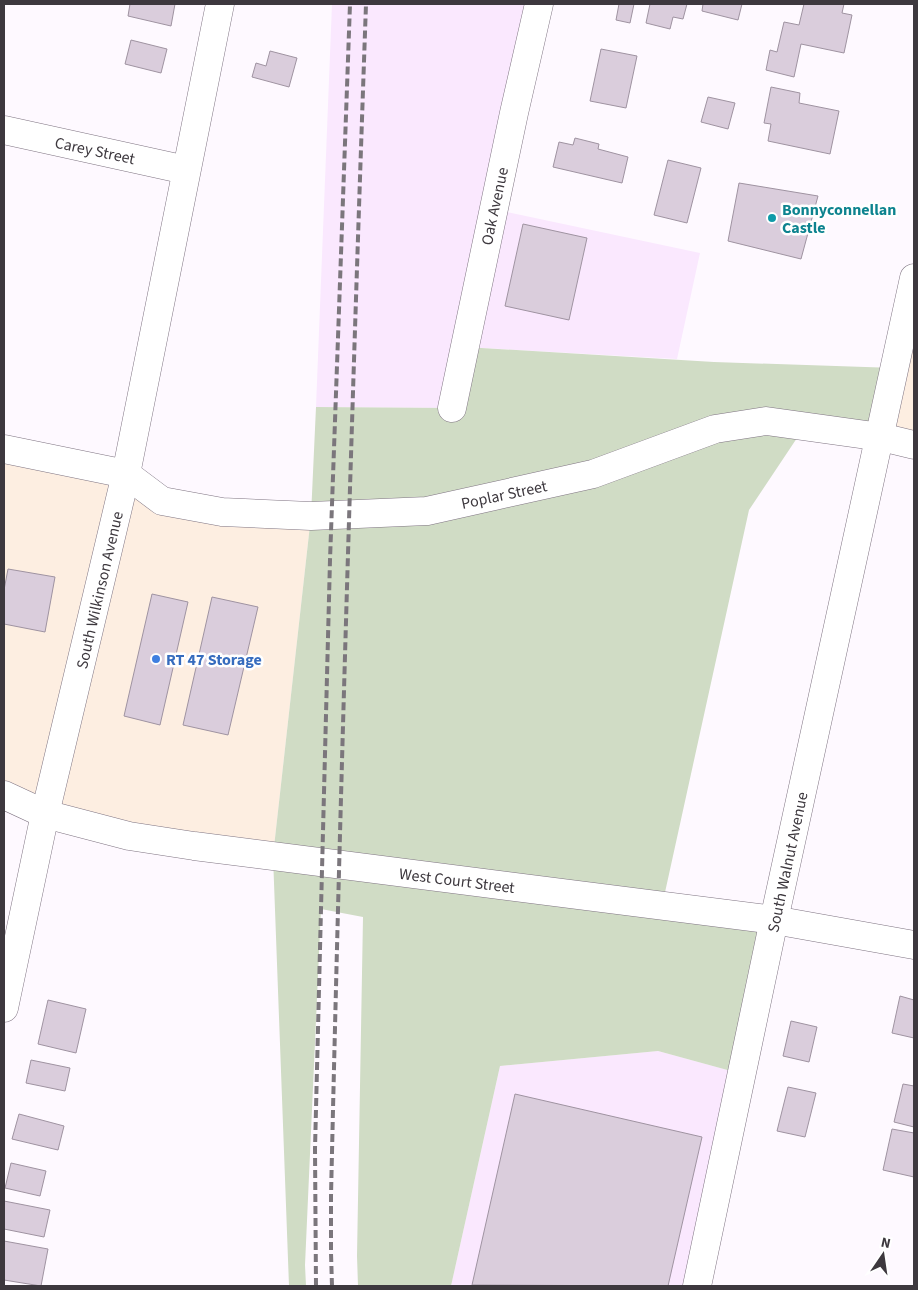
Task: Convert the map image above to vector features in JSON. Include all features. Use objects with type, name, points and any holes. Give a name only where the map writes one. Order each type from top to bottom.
[{"type":"street","name":"South Wilkinson Avenue","points":[[4,1008],[45,814],[126,474],[220,4]]},
{"type":"street","name":"Oak Avenue","points":[[452,408],[512,122],[539,4]]},
{"type":"street","name":"Carey Street","points":[[4,130],[186,170]]},
{"type":"street","name":"South Walnut Avenue","points":[[697,1286],[774,920],[881,438],[914,278]]},
{"type":"street","name":"Poplar Street","points":[[126,474],[162,501],[222,512],[311,516],[427,510],[593,474],[715,429],[766,421],[881,438],[914,445]]},
{"type":"street","points":[[4,449],[126,474]]},
{"type":"street","name":"West Court Street","points":[[4,795],[45,814],[129,836],[194,846],[774,920],[914,945]]},
{"type":"shaded area","points":[[332,4],[539,4],[493,209],[700,253],[677,359],[465,347],[452,408],[316,407]]},
{"type":"shaded area","points":[[914,334],[914,445],[881,437]]},
{"type":"shaded area","points":[[4,449],[162,501],[311,516],[273,856],[4,795]]},
{"type":"shaded area","points":[[658,1051],[742,1074],[697,1286],[451,1286],[500,1066]]},
{"type":"green space","points":[[465,347],[714,362],[895,368],[881,437],[805,426],[749,510],[662,906],[774,920],[742,1074],[658,1051],[500,1066],[451,1286],[358,1286],[363,917],[321,909],[305,1265],[306,1286],[289,1286],[273,856],[311,516],[316,407],[452,408]]},
{"type":"building","points":[[130,4],[175,4],[171,26],[128,16]]},
{"type":"building","points":[[619,4],[634,4],[630,23],[616,20]]},
{"type":"building","points":[[650,4],[687,4],[683,19],[673,17],[670,29],[646,23]]},
{"type":"building","points":[[703,4],[742,4],[738,20],[702,11]]},
{"type":"building","points":[[804,4],[844,4],[842,13],[852,15],[844,53],[801,44],[794,77],[766,70],[770,50],[777,52],[784,22],[799,25]]},
{"type":"building","points":[[131,40],[167,49],[161,73],[125,64]]},
{"type":"building","points":[[601,49],[637,56],[626,108],[590,101]]},
{"type":"building","points":[[270,51],[297,58],[289,87],[252,77],[256,63],[266,66]]},
{"type":"building","points":[[771,87],[800,93],[799,103],[839,111],[830,154],[768,141],[771,124],[764,123]]},
{"type":"building","points":[[708,97],[735,103],[728,129],[701,122]]},
{"type":"building","points":[[575,138],[599,144],[598,149],[628,157],[622,183],[553,167],[559,142],[573,145]]},
{"type":"building","points":[[668,160],[701,168],[687,223],[654,215]]},
{"type":"building","name":"Bonnyconnellan Castle","points":[[739,183],[818,196],[801,259],[728,241]]},
{"type":"building","points":[[523,224],[587,238],[569,320],[505,306]]},
{"type":"building","points":[[8,569],[55,577],[45,632],[4,624],[4,590]]},
{"type":"building","name":"RT 47 Storage","points":[[152,594],[188,602],[160,725],[124,716]]},
{"type":"building","points":[[212,597],[258,607],[228,735],[183,725]]},
{"type":"building","points":[[900,996],[914,1000],[914,1038],[892,1033]]},
{"type":"building","points":[[48,1000],[86,1009],[76,1053],[38,1044]]},
{"type":"building","points":[[791,1021],[817,1027],[809,1062],[783,1056]]},
{"type":"building","points":[[31,1060],[70,1068],[65,1091],[26,1083]]},
{"type":"building","points":[[903,1084],[914,1086],[914,1127],[894,1122]]},
{"type":"building","points":[[788,1087],[816,1093],[805,1137],[777,1131]]},
{"type":"building","points":[[515,1094],[702,1137],[668,1286],[472,1285]]},
{"type":"building","points":[[19,1114],[64,1126],[58,1150],[12,1139]]},
{"type":"building","points":[[892,1129],[914,1133],[914,1177],[883,1170]]},
{"type":"building","points":[[11,1163],[46,1171],[40,1196],[5,1188]]},
{"type":"building","points":[[4,1201],[50,1210],[44,1237],[4,1229]]},
{"type":"building","points":[[4,1241],[48,1249],[41,1286],[4,1280]]},
{"type":"railway","points":[[316,1286],[315,1149],[330,560],[350,4]]},
{"type":"railway","points":[[332,1286],[331,1196],[338,898],[366,4]]},
{"type":"place","name":"Bonnyconnellan Castle","points":[[772,218]]},
{"type":"place","name":"RT 47 Storage","points":[[156,659]]}]
